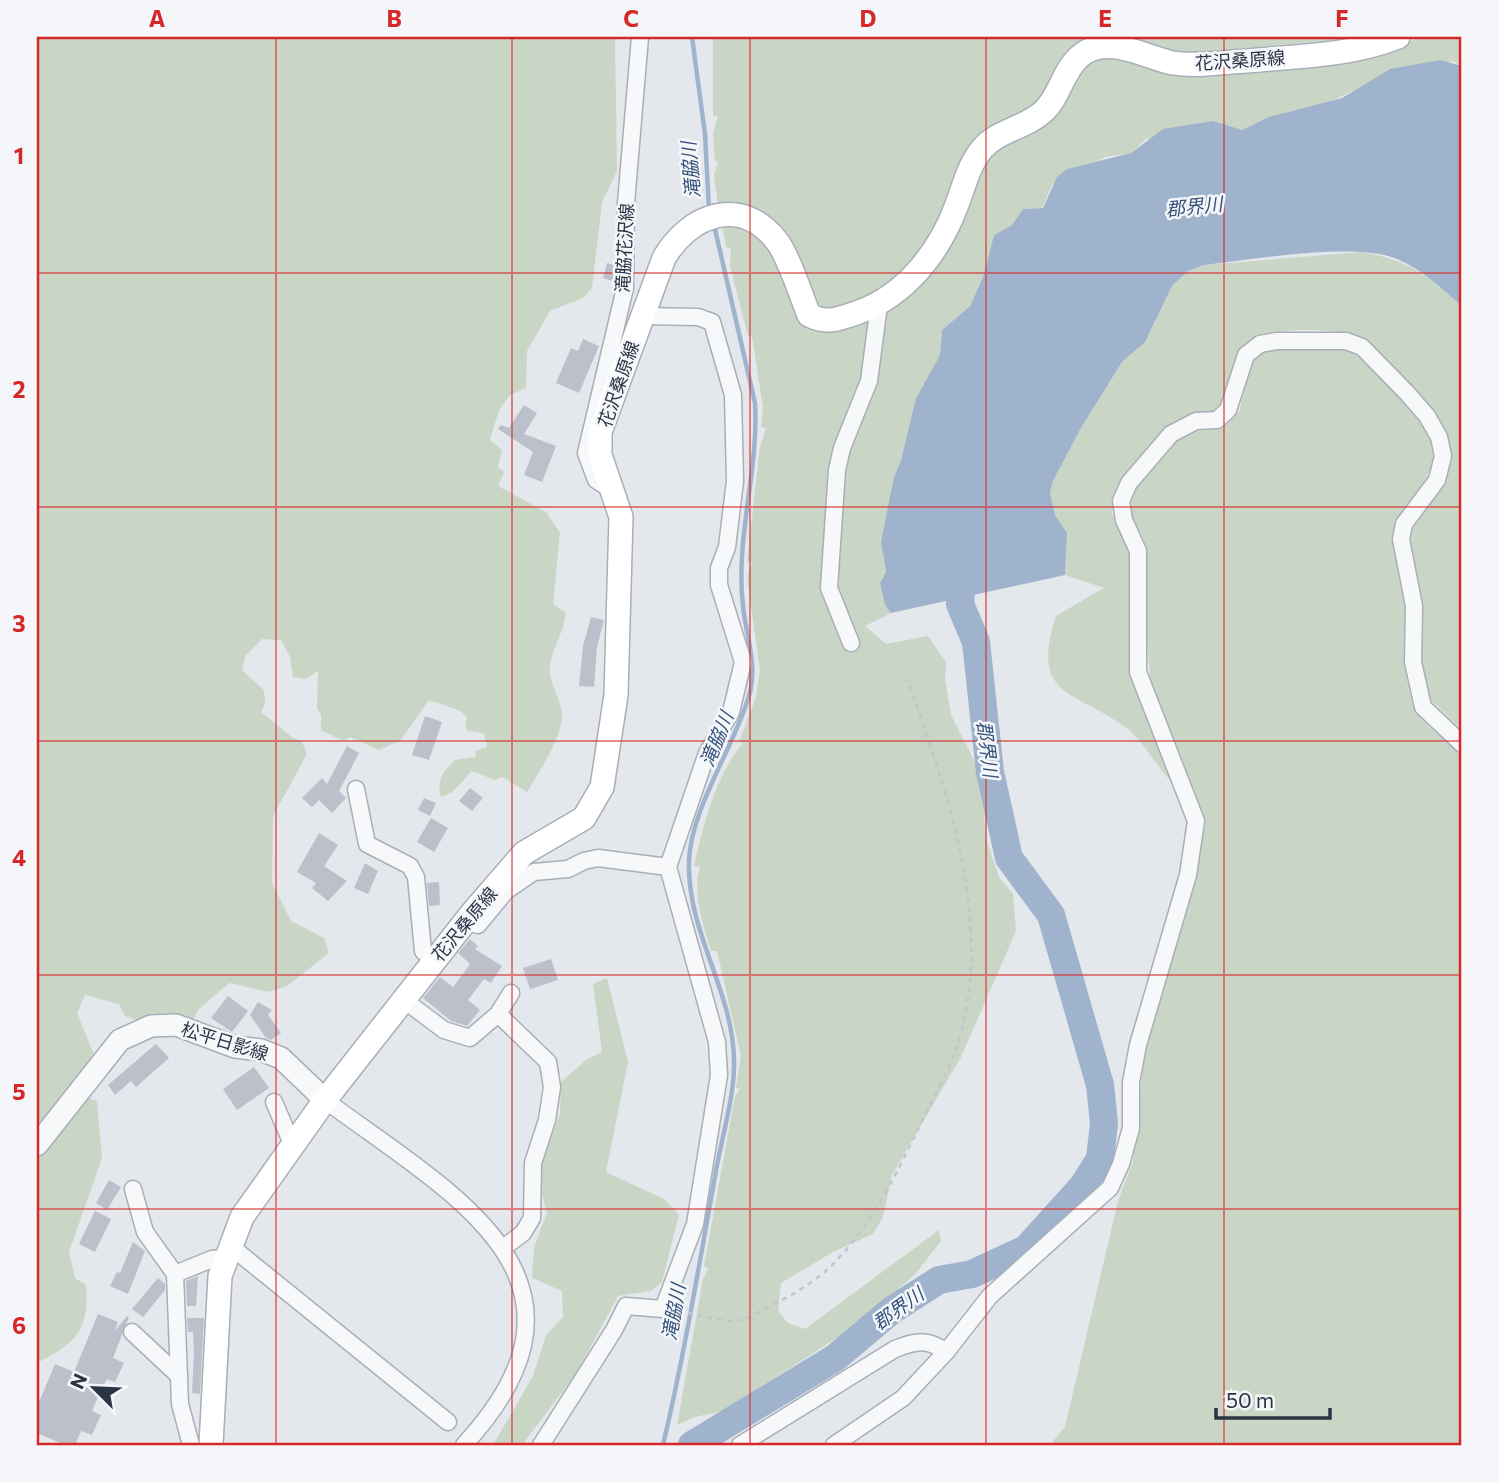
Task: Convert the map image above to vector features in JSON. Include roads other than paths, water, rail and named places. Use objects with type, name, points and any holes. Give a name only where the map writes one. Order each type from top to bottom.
[{"type":"main road","name":"花沢桑原線","points":[[211,1445],[217,1305],[227,1251],[242,1217],[325,1100],[465,921],[524,853],[584,818],[602,787],[616,695],[621,517],[600,455],[600,432],[664,258],[677,237],[713,217],[740,216],[777,240],[809,315],[819,320],[834,321],[879,305],[928,262],[955,210],[972,162],[984,147],[999,136],[1031,123],[1048,108],[1078,58],[1094,48],[1112,45],[1175,63],[1199,64],[1334,53],[1377,45],[1398,37]]},
{"type":"street","name":"滝脇花沢線","points":[[610,489],[596,480],[586,453],[625,288],[626,203],[640,37]]},
{"type":"street","points":[[850,643],[829,588],[837,470],[842,448],[869,381],[879,305]]},
{"type":"street","points":[[541,1445],[614,1330],[622,1310],[626,1306],[663,1308],[695,1224],[719,1075],[716,1042],[668,867],[694,786],[716,732],[731,712],[743,662],[719,585],[719,568],[727,547],[735,481],[733,395],[712,322],[698,317],[642,316]]},
{"type":"street","points":[[834,1445],[902,1398],[946,1352],[990,1296],[1110,1188],[1121,1164],[1131,1128],[1131,1082],[1138,1045],[1188,875],[1196,821],[1138,672],[1138,551],[1124,520],[1121,501],[1129,483],[1171,434],[1195,421],[1217,420],[1228,410],[1246,355],[1260,344],[1277,341],[1346,341],[1362,347],[1407,393],[1439,437],[1443,456],[1437,480],[1405,524],[1401,539],[1414,606],[1413,662],[1423,707],[1462,744]]},
{"type":"street","points":[[356,789],[367,844],[410,866],[416,877],[424,951],[433,960]]},
{"type":"street","points":[[465,921],[478,925],[506,891],[534,872],[568,869],[584,860],[598,858],[668,867]]},
{"type":"street","points":[[404,1000],[444,1030],[470,1038],[498,1014],[511,993]]},
{"type":"street","points":[[498,1014],[548,1062],[552,1087],[547,1120],[533,1163],[532,1219],[523,1233],[503,1248]]},
{"type":"street","name":"松平日影線","points":[[37,1145],[120,1040],[151,1026],[176,1025],[235,1047],[261,1050],[281,1058],[325,1100]]},
{"type":"street","points":[[325,1100],[463,1203],[503,1248],[524,1296],[524,1342],[509,1388],[464,1445]]},
{"type":"street","points":[[274,1102],[293,1146]]},
{"type":"street","points":[[133,1189],[145,1231],[175,1275],[180,1404],[191,1445]]},
{"type":"street","points":[[175,1275],[227,1251],[448,1422]]},
{"type":"street","points":[[132,1332],[178,1376]]},
{"type":"street","points":[[740,1445],[895,1349],[917,1341],[936,1345],[946,1352]]},
{"type":"water","points":[[1440,60],[1462,66],[1462,306],[1415,268],[1379,254],[1303,253],[1204,265],[1188,271],[1172,286],[1145,342],[1122,362],[1081,428],[1053,481],[1050,493],[1055,515],[1067,533],[1065,575],[891,613],[885,605],[880,583],[886,572],[881,542],[894,477],[901,460],[916,398],[940,355],[942,330],[970,306],[983,277],[994,235],[1012,225],[1023,209],[1043,208],[1057,177],[1067,169],[1131,153],[1163,129],[1213,121],[1242,130],[1269,117],[1342,98],[1390,69]]},
{"type":"waterway","name":"滝脇川","points":[[692,37],[705,134],[709,210]]},
{"type":"waterway","name":"滝脇川","points":[[663,1445],[691,1311],[734,1074],[732,1035],[690,888],[691,842],[704,800],[742,716],[749,696],[752,673],[741,581],[744,530],[754,454],[755,403],[714,225]]},
{"type":"waterway","name":"郡界川","points":[[692,1445],[835,1358],[892,1310],[939,1280],[972,1274],[1026,1249],[1083,1186],[1100,1159],[1104,1123],[1100,1085],[1051,915],[1009,858],[990,772],[976,642],[960,604],[964,560]]}]
